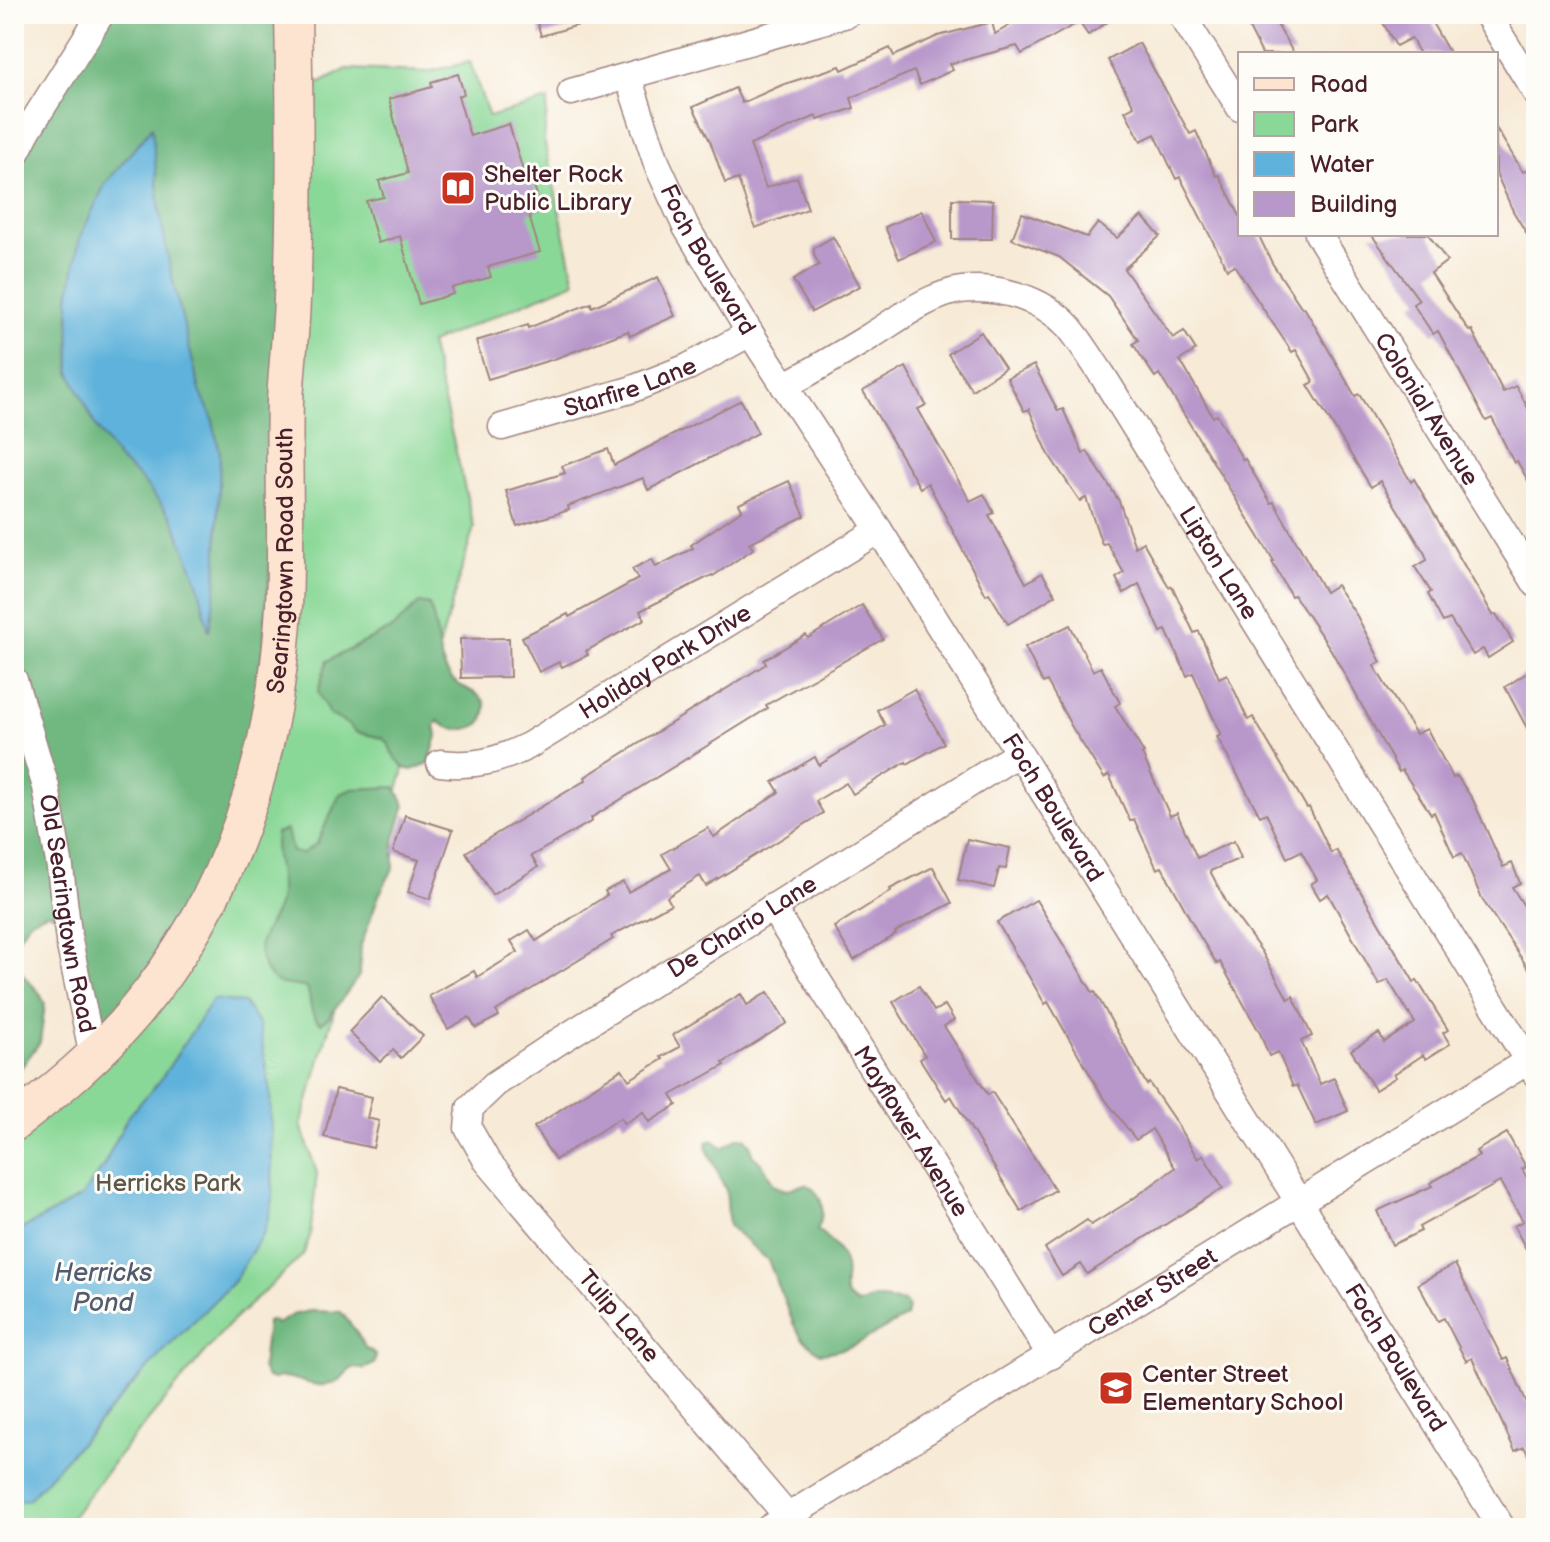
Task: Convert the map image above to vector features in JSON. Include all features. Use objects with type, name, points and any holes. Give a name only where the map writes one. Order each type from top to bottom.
[{"type":"main road","name":"Searingtown Road South","points":[[14,1123],[93,1056],[133,1014],[183,946],[229,861],[250,804],[269,734],[284,606],[285,401],[292,298],[293,14]]},
{"type":"street","points":[[14,157],[101,14]]},
{"type":"street","points":[[571,92],[847,14]]},
{"type":"street","points":[[1181,14],[1238,105]]},
{"type":"street","points":[[1487,14],[1536,93]]},
{"type":"street","name":"Foch Boulevard","points":[[628,77],[657,164],[680,215],[750,333],[879,530],[1502,1528]]},
{"type":"street","name":"Colonial Avenue","points":[[1319,236],[1536,584]]},
{"type":"street","name":"Lipton Lane","points":[[784,386],[825,365],[923,304],[959,290],[985,289],[1020,296],[1044,307],[1067,325],[1112,390],[1533,1064]]},
{"type":"street","name":"Starfire Lane","points":[[502,427],[630,390],[688,367],[750,333]]},
{"type":"street","name":"Holiday Park Drive","points":[[440,763],[464,766],[481,764],[528,746],[879,530]]},
{"type":"street","name":"Old Searingtown Road","points":[[14,680],[46,787],[69,941],[93,1056]]},
{"type":"street","name":"De Chario Lane","points":[[470,1108],[495,1084],[558,1042],[1019,753]]},
{"type":"street","name":"Mayflower Avenue","points":[[772,907],[1051,1356]]},
{"type":"street","name":"Center Street","points":[[779,1522],[1533,1064]]},
{"type":"street","name":"Tulip Lane","points":[[470,1108],[468,1128],[487,1161],[779,1522]]},
{"type":"green space","points":[[101,14],[293,14],[292,298],[250,804],[93,1056],[66,919],[48,912],[29,921],[14,945],[14,157]]},
{"type":"green space","name":"Herricks Park","points":[[470,62],[489,117],[548,100],[544,140],[575,282],[430,343],[474,527],[301,1125],[317,1173],[310,1236],[303,1255],[227,1326],[63,1528],[14,1528],[14,1123],[93,1056],[303,92],[347,69],[427,72]]},
{"type":"green space","points":[[419,603],[429,605],[446,670],[457,683],[482,699],[485,713],[481,723],[465,729],[448,727],[438,721],[429,763],[412,770],[404,768],[382,738],[356,732],[329,714],[318,692],[327,661],[393,628]]},
{"type":"green space","points":[[395,787],[405,805],[394,841],[394,867],[379,895],[361,945],[359,976],[321,1023],[312,1012],[307,988],[274,980],[262,963],[262,936],[275,913],[280,895],[276,833],[287,830],[292,852],[302,854],[317,843],[340,794],[352,789]]},
{"type":"green space","points":[[14,949],[23,975],[39,992],[45,1004],[40,1042],[14,1077]]},
{"type":"green space","points":[[737,1138],[745,1138],[751,1145],[752,1155],[763,1165],[774,1185],[785,1190],[806,1184],[817,1193],[822,1210],[817,1230],[831,1241],[841,1255],[846,1273],[844,1289],[848,1297],[859,1305],[874,1298],[905,1302],[908,1307],[906,1317],[855,1344],[833,1351],[820,1353],[802,1338],[768,1260],[729,1226],[726,1190],[706,1147],[707,1142],[713,1140],[723,1148]]},
{"type":"green space","points":[[310,1311],[341,1312],[366,1349],[376,1356],[374,1364],[363,1369],[352,1368],[328,1385],[285,1377],[267,1378],[262,1368],[267,1322],[272,1320],[277,1324],[292,1315]]},
{"type":"water","points":[[152,127],[160,213],[171,273],[200,391],[212,417],[220,453],[216,587],[209,632],[198,583],[173,519],[140,478],[118,459],[95,425],[70,372],[69,297],[80,237],[105,184]]},
{"type":"water","name":"Herricks Pond","points":[[213,999],[244,1003],[259,1025],[270,1090],[273,1200],[264,1232],[233,1282],[160,1355],[29,1499],[14,1502],[14,1233],[81,1197],[103,1167],[128,1116],[159,1082]]},
{"type":"building","points":[[535,14],[598,14],[599,19],[541,36]]},
{"type":"building","points":[[1029,14],[1119,14],[1088,35],[1079,22],[1022,54],[1017,46],[950,64],[953,70],[920,85],[914,71],[851,98],[854,108],[818,120],[816,116],[750,145],[766,188],[797,177],[808,209],[755,228],[738,179],[725,183],[710,141],[693,107],[735,88],[742,103],[782,85],[840,66],[842,70],[890,48],[894,56],[938,36],[992,22],[995,34]]},
{"type":"building","points":[[1242,14],[1271,14],[1293,52],[1261,52]]},
{"type":"building","points":[[1378,14],[1427,14],[1449,52],[1419,52],[1411,38],[1396,46]]},
{"type":"building","points":[[1139,43],[1190,134],[1196,131],[1216,176],[1219,175],[1238,212],[1238,236],[1259,236],[1272,263],[1304,307],[1355,396],[1359,394],[1411,482],[1414,479],[1493,615],[1496,614],[1513,642],[1488,658],[1483,649],[1473,655],[1450,619],[1443,622],[1428,594],[1431,592],[1415,567],[1427,560],[1425,554],[1380,481],[1371,487],[1308,385],[1314,382],[1296,350],[1292,352],[1234,265],[1227,269],[1180,177],[1176,179],[1155,134],[1141,141],[1125,111],[1134,106],[1108,60]]},
{"type":"building","name":"Shelter Rock Public Library","points":[[458,74],[464,94],[458,96],[470,136],[509,124],[527,184],[533,182],[541,209],[528,213],[540,252],[488,267],[491,277],[452,288],[453,294],[419,304],[400,236],[378,243],[366,201],[384,197],[379,181],[408,173],[389,99],[432,87],[431,82]]},
{"type":"building","points":[[1498,131],[1523,172],[1527,170],[1536,191],[1536,249],[1513,211],[1498,177]]},
{"type":"building","points":[[952,199],[993,200],[992,239],[952,239]]},
{"type":"building","points":[[922,211],[936,242],[899,259],[885,227]]},
{"type":"building","points":[[1022,213],[1087,237],[1098,223],[1117,238],[1142,216],[1160,236],[1124,269],[1173,338],[1184,331],[1196,350],[1180,360],[1213,417],[1217,415],[1271,503],[1274,502],[1325,592],[1336,585],[1357,616],[1381,662],[1374,666],[1416,734],[1427,729],[1453,778],[1457,776],[1473,800],[1503,867],[1512,863],[1520,883],[1512,887],[1536,925],[1536,980],[1482,899],[1462,853],[1454,857],[1434,812],[1431,814],[1402,770],[1399,772],[1331,650],[1294,595],[1291,596],[1274,561],[1159,374],[1155,377],[1133,344],[1138,340],[1108,296],[1059,257],[1012,239]]},
{"type":"building","points":[[1372,236],[1429,236],[1447,261],[1431,273],[1469,331],[1472,330],[1503,392],[1516,386],[1536,423],[1536,495],[1517,461],[1514,463],[1492,418],[1486,421],[1438,331],[1433,334],[1413,304],[1419,300]]},
{"type":"building","points":[[833,237],[860,286],[812,312],[793,280],[819,265],[814,248]]},
{"type":"building","points":[[658,277],[675,316],[630,336],[628,331],[554,359],[488,379],[476,341],[528,325],[528,328],[591,303],[592,307]]},
{"type":"building","points":[[981,332],[1005,368],[972,390],[948,354]]},
{"type":"building","points":[[1034,365],[1058,411],[1063,409],[1083,454],[1087,451],[1119,501],[1135,547],[1143,542],[1169,587],[1172,586],[1194,633],[1199,631],[1219,678],[1227,674],[1248,720],[1253,717],[1309,807],[1331,853],[1336,850],[1414,982],[1417,980],[1448,1030],[1443,1033],[1450,1044],[1426,1059],[1423,1055],[1375,1090],[1351,1050],[1379,1033],[1384,1042],[1415,1023],[1388,980],[1379,985],[1328,894],[1320,899],[1311,884],[1317,880],[1301,851],[1287,858],[1266,813],[1260,816],[1217,737],[1221,735],[1193,673],[1187,676],[1166,630],[1161,632],[1139,584],[1124,593],[1116,578],[1124,573],[1107,543],[1102,544],[1086,498],[1080,501],[1049,455],[1029,409],[1024,411],[1007,378]]},
{"type":"building","points":[[906,367],[926,405],[918,409],[970,501],[984,494],[994,513],[989,515],[1026,583],[1042,573],[1056,595],[1008,624],[989,593],[986,595],[928,483],[920,488],[863,391]]},
{"type":"building","points":[[741,400],[758,433],[648,490],[643,478],[568,506],[569,510],[517,526],[506,491],[565,473],[562,466],[608,449],[614,465]]},
{"type":"building","points":[[789,481],[805,516],[749,543],[753,549],[713,576],[640,611],[645,619],[586,651],[588,655],[562,667],[559,662],[539,672],[522,637],[568,614],[569,617],[638,579],[632,569],[652,559],[656,567],[693,548],[691,545],[742,510],[739,504]]},
{"type":"building","points":[[862,605],[883,639],[766,705],[768,708],[591,818],[592,821],[531,856],[538,867],[492,895],[466,852],[586,780],[585,777],[766,664],[764,660]]},
{"type":"building","points":[[1070,625],[1093,671],[1101,667],[1120,703],[1115,706],[1144,753],[1170,816],[1177,813],[1197,858],[1234,841],[1241,858],[1210,871],[1288,999],[1293,996],[1312,1036],[1301,1041],[1320,1084],[1334,1078],[1348,1111],[1316,1125],[1297,1085],[1293,1087],[1278,1052],[1269,1056],[1260,1033],[1220,962],[1217,964],[1199,935],[1162,867],[1157,869],[1109,775],[1104,778],[1047,681],[1043,683],[1025,647]]},
{"type":"building","points":[[509,638],[510,677],[461,678],[460,639]]},
{"type":"building","points":[[1536,667],[1536,745],[1505,687]]},
{"type":"building","points":[[914,689],[944,743],[853,794],[846,783],[816,801],[823,813],[706,886],[700,876],[667,897],[671,904],[611,936],[613,939],[496,1011],[499,1016],[476,1028],[469,1017],[448,1029],[429,996],[474,971],[477,977],[518,952],[511,941],[529,930],[536,941],[607,895],[605,891],[623,882],[628,892],[671,869],[662,854],[708,828],[714,837],[779,792],[773,782],[815,757],[819,765],[885,725],[877,710]]},
{"type":"building","points":[[405,815],[453,830],[430,899],[408,892],[419,860],[393,852]]},
{"type":"building","points":[[967,839],[1010,848],[1006,869],[999,868],[994,888],[958,880]]},
{"type":"building","points":[[933,867],[952,903],[895,932],[854,960],[834,927],[890,889]]},
{"type":"building","points":[[1036,900],[1095,992],[1147,1085],[1149,1083],[1198,1159],[1203,1155],[1223,1188],[1087,1274],[1081,1264],[1062,1276],[1045,1248],[1087,1220],[1091,1225],[1130,1201],[1175,1168],[1152,1129],[1136,1140],[1102,1095],[997,922]]},
{"type":"building","points":[[919,986],[934,1011],[945,1005],[954,1020],[944,1026],[988,1095],[992,1092],[1055,1190],[1021,1211],[951,1096],[946,1100],[920,1059],[925,1056],[893,1002]]},
{"type":"building","points":[[768,992],[787,1023],[723,1063],[725,1065],[671,1095],[677,1105],[649,1122],[643,1112],[624,1124],[620,1118],[555,1160],[534,1127],[622,1069],[629,1080],[663,1059],[661,1057],[680,1047],[673,1035],[741,994],[747,1005]]},
{"type":"building","points":[[382,997],[423,1036],[401,1058],[393,1050],[380,1062],[349,1032]]},
{"type":"building","points":[[336,1089],[372,1097],[367,1118],[379,1121],[373,1148],[324,1137]]},
{"type":"building","points":[[1507,1133],[1526,1167],[1522,1169],[1536,1194],[1536,1268],[1514,1226],[1523,1221],[1500,1182],[1419,1227],[1421,1231],[1392,1245],[1377,1211],[1432,1186],[1430,1183],[1479,1156],[1476,1151]]},
{"type":"building","points":[[1455,1264],[1503,1360],[1507,1358],[1527,1403],[1536,1399],[1536,1468],[1524,1447],[1515,1451],[1472,1358],[1466,1361],[1444,1318],[1438,1321],[1418,1284]]},
{"type":"place","name":"Shelter Rock Public Library","points":[[458,188]]},
{"type":"place","name":"Center Street Elementary School","points":[[1116,1388]]}]
